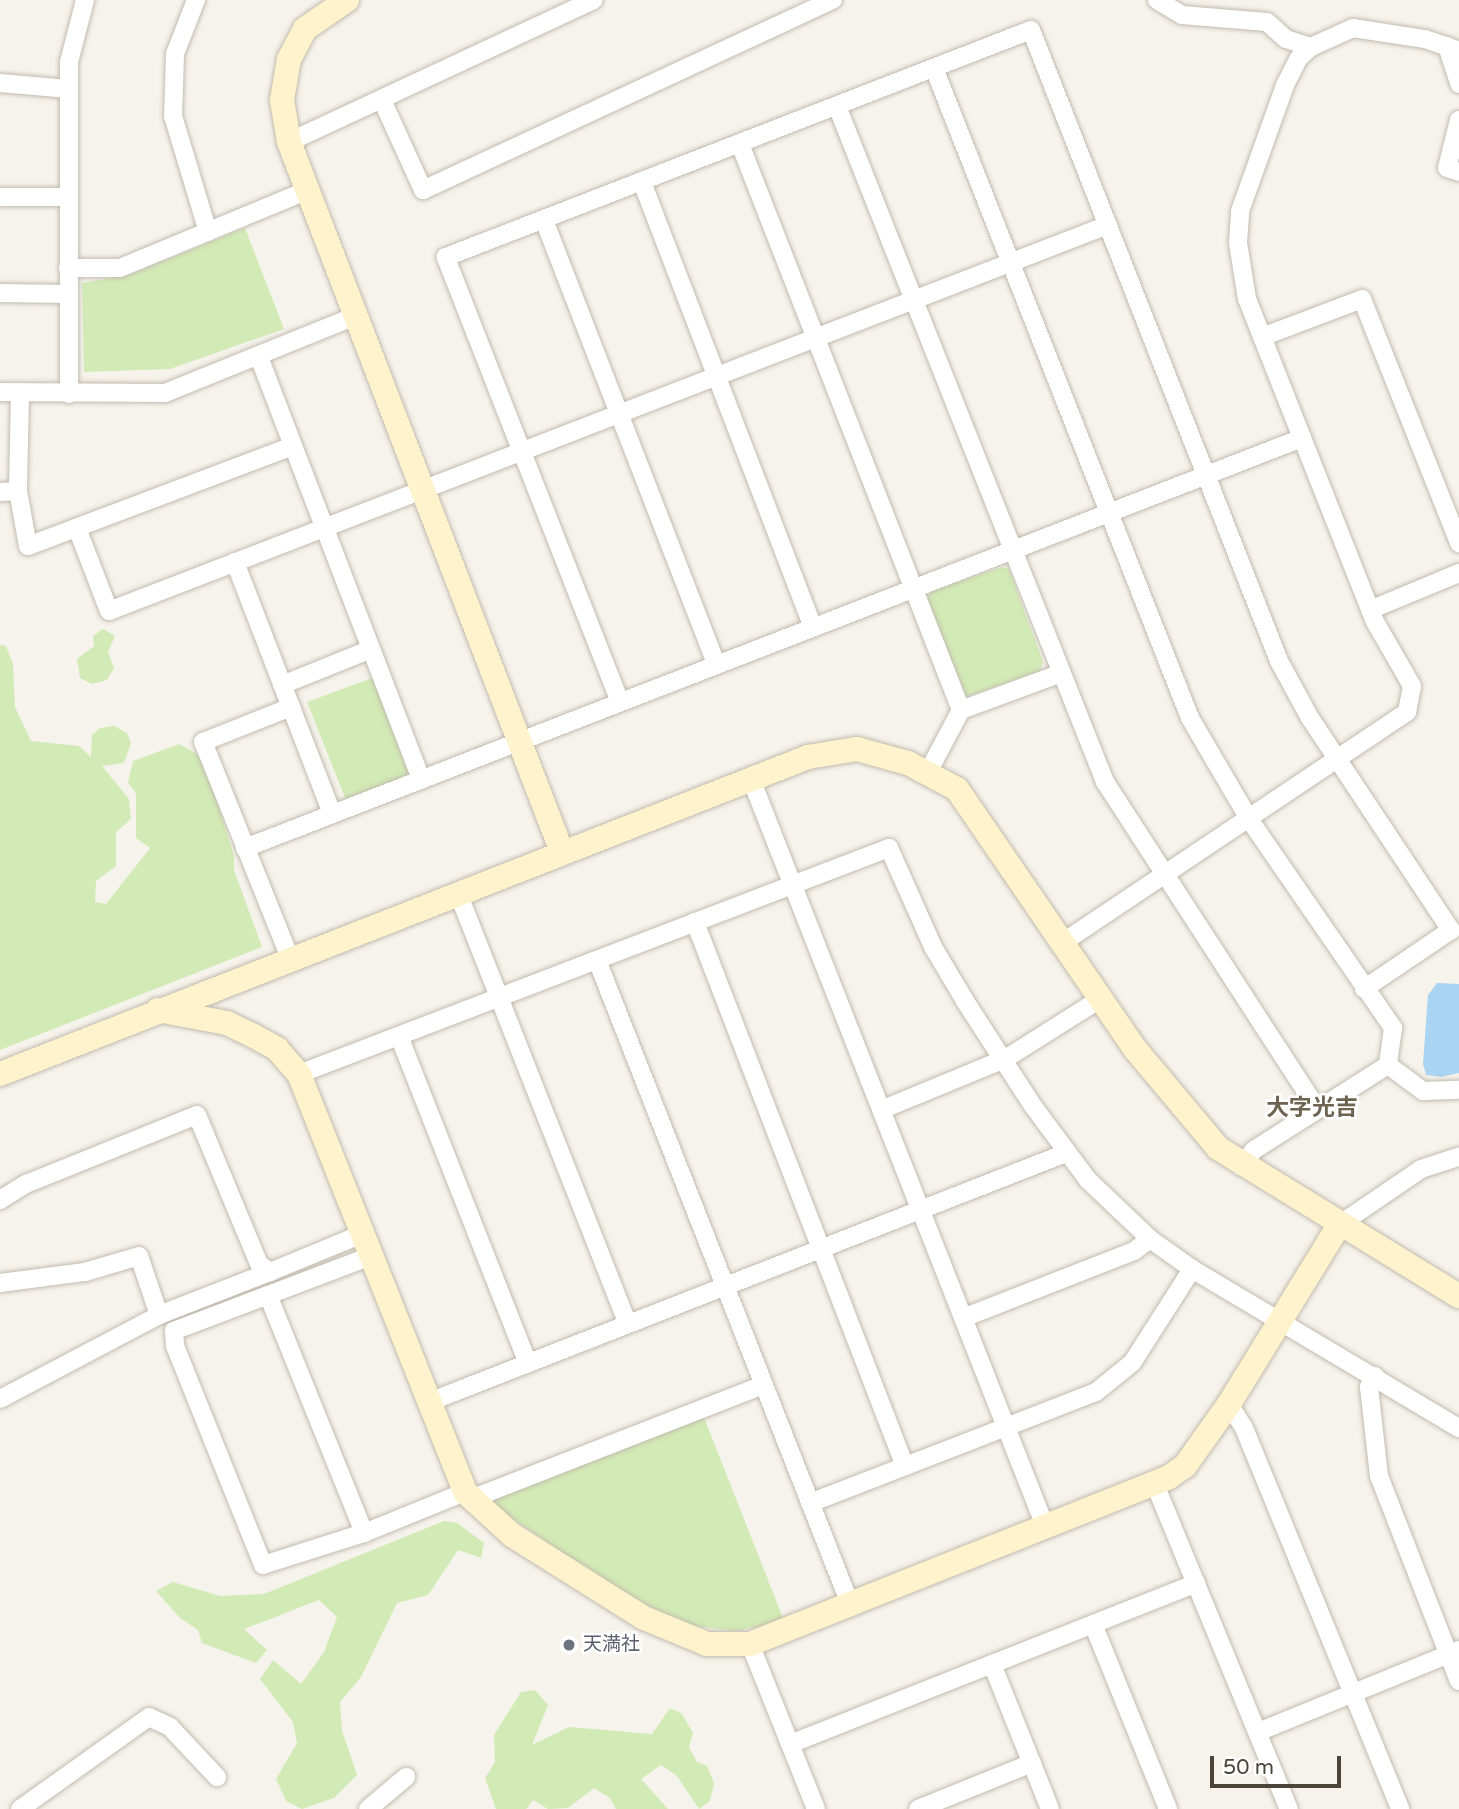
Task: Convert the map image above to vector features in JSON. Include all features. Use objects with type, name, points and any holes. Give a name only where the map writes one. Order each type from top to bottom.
[{"type":"street","points":[[69,394],[69,89],[72,40],[81,0]]},
{"type":"street","points":[[196,0],[175,54],[173,116],[208,232]]},
{"type":"street","points":[[289,142],[382,100],[556,8],[594,0]]},
{"type":"street","points":[[382,100],[423,190],[833,0]]},
{"type":"street","points":[[1157,0],[1182,15],[1267,22],[1286,39],[1311,47]]},
{"type":"street","points":[[340,2],[305,29],[289,60],[282,100],[289,142],[562,852]]},
{"type":"street","points":[[1065,941],[1407,712],[1412,686],[1370,610],[1262,337],[1240,270],[1240,211],[1285,85],[1299,58],[1311,47],[1353,28],[1426,39],[1453,49],[1459,84]]},
{"type":"street","points":[[620,702],[446,257],[1031,30],[1279,661],[1338,758],[1451,930],[1364,989]]},
{"type":"street","points":[[934,68],[1190,718],[1249,819],[1364,989],[1394,1028],[1388,1065],[1254,1150],[1241,1166]]},
{"type":"street","points":[[0,83],[69,89]]},
{"type":"street","points":[[837,106],[1010,551],[1105,782],[1163,877],[1317,1108]]},
{"type":"street","points":[[1459,120],[1447,168],[1459,172]]},
{"type":"street","points":[[740,144],[961,710]]},
{"type":"street","points":[[642,181],[813,627]]},
{"type":"street","points":[[68,268],[120,268],[308,190]]},
{"type":"street","points":[[0,197],[69,197]]},
{"type":"street","points":[[544,220],[717,664]]},
{"type":"street","points":[[76,528],[108,611],[1108,225]]},
{"type":"street","points":[[0,293],[68,294]]},
{"type":"street","points":[[1262,337],[1362,299],[1454,510],[1459,543]]},
{"type":"street","points":[[0,393],[165,393],[356,316]]},
{"type":"street","points":[[259,357],[421,780]]},
{"type":"street","points":[[20,393],[18,491],[28,546],[293,446]]},
{"type":"street","points":[[245,848],[1302,438]]},
{"type":"street","points":[[0,492],[18,491]]},
{"type":"street","points":[[235,562],[332,814]]},
{"type":"street","points":[[1370,610],[1459,573]]},
{"type":"street","points":[[282,685],[370,649]]},
{"type":"street","points":[[928,772],[961,710],[1059,674]]},
{"type":"street","points":[[290,958],[202,742],[291,707]]},
{"type":"street","points":[[0,1074],[157,1010],[808,757],[856,749],[928,772],[957,789],[1180,1106],[1241,1166],[1459,1296]]},
{"type":"street","points":[[751,779],[1045,1526]]},
{"type":"street","points":[[299,1074],[889,848],[933,947],[1066,1153],[1150,1239],[1192,1269],[1279,1318],[1459,1428]]},
{"type":"street","points":[[458,893],[628,1324]]},
{"type":"street","points":[[695,922],[904,1464]]},
{"type":"street","points":[[597,960],[850,1604]]},
{"type":"street","points":[[881,1110],[1005,1059],[1102,998]]},
{"type":"street","points":[[157,1010],[227,1023],[277,1049],[299,1074],[468,1496],[512,1535],[673,1633],[708,1644],[750,1644],[1154,1482],[1185,1466],[1229,1404],[1279,1318],[1339,1224],[1421,1169],[1459,1157]]},
{"type":"street","points":[[399,1036],[528,1364]]},
{"type":"street","points":[[1388,1065],[1423,1091],[1459,1090]]},
{"type":"street","points":[[0,1200],[26,1184],[197,1115],[259,1264],[270,1272]]},
{"type":"street","points":[[429,1402],[1066,1153]]},
{"type":"street","points":[[963,1318],[1134,1251],[1150,1239]]},
{"type":"street","points":[[366,1245],[268,1295],[174,1331],[191,1385],[263,1565],[468,1496],[764,1385]]},
{"type":"street","points":[[0,1399],[159,1315],[270,1272],[366,1245]]},
{"type":"street","points":[[0,1283],[85,1272],[139,1256],[159,1315]]},
{"type":"street","points":[[810,1503],[904,1464],[1096,1392],[1132,1363],[1192,1269]]},
{"type":"street","points":[[268,1295],[364,1533]]},
{"type":"street","points":[[1375,1376],[1369,1387],[1379,1476],[1454,1652],[1459,1681]]},
{"type":"street","points":[[1229,1404],[1244,1428],[1400,1809]]},
{"type":"street","points":[[1154,1482],[1289,1809]]},
{"type":"street","points":[[790,1744],[1196,1583]]},
{"type":"street","points":[[1093,1624],[1168,1809]]},
{"type":"street","points":[[750,1644],[816,1809]]},
{"type":"street","points":[[1258,1732],[1454,1652]]},
{"type":"street","points":[[992,1664],[1050,1809]]},
{"type":"street","points":[[20,1809],[149,1717],[170,1727],[217,1777]]},
{"type":"street","points":[[926,1807],[1032,1763]]},
{"type":"street","points":[[368,1809],[405,1777]]},
{"type":"green space","points":[[245,228],[284,329],[170,369],[84,372],[82,283],[129,275]]},
{"type":"green space","points":[[1002,567],[1009,569],[1043,662],[1040,671],[965,697],[927,601],[930,592]]},
{"type":"green space","points":[[103,629],[115,636],[108,652],[114,668],[107,680],[92,684],[80,678],[77,659],[94,646],[93,636]]},
{"type":"green space","points":[[0,645],[6,646],[13,664],[15,707],[31,741],[79,746],[91,757],[92,735],[100,728],[114,726],[127,733],[131,743],[124,763],[102,766],[129,799],[131,819],[116,832],[116,866],[96,881],[95,902],[106,904],[150,848],[136,838],[136,793],[128,783],[133,761],[179,744],[197,754],[207,769],[234,856],[234,870],[262,947],[0,1050]]},
{"type":"green space","points":[[380,675],[423,786],[351,813],[307,702]]},
{"type":"green space","points":[[703,1415],[783,1618],[762,1626],[735,1631],[695,1626],[607,1584],[492,1504],[496,1495]]},
{"type":"green space","points":[[444,1521],[457,1523],[484,1543],[481,1558],[458,1550],[428,1595],[397,1603],[361,1677],[340,1702],[342,1731],[357,1775],[334,1798],[302,1809],[286,1801],[276,1779],[297,1743],[293,1722],[260,1679],[273,1660],[301,1684],[324,1652],[337,1617],[319,1600],[244,1629],[267,1650],[256,1663],[202,1643],[198,1630],[180,1618],[156,1591],[173,1582],[220,1596],[264,1594]]},
{"type":"green space","points":[[535,1690],[548,1705],[532,1745],[569,1727],[652,1734],[670,1708],[682,1714],[693,1733],[689,1747],[697,1762],[707,1766],[714,1783],[710,1801],[699,1809],[677,1776],[661,1765],[641,1779],[668,1809],[616,1809],[610,1798],[594,1788],[568,1808],[548,1809],[533,1800],[526,1809],[496,1809],[485,1778],[495,1762],[494,1735],[521,1692]]},
{"type":"water","points":[[1437,983],[1459,984],[1459,1073],[1441,1077],[1426,1075],[1423,1064],[1428,995]]},
{"type":"place","name":"天満社","points":[[569,1645]]},
{"type":"district","name":"大字光吉","points":[[1312,1108]]}]
